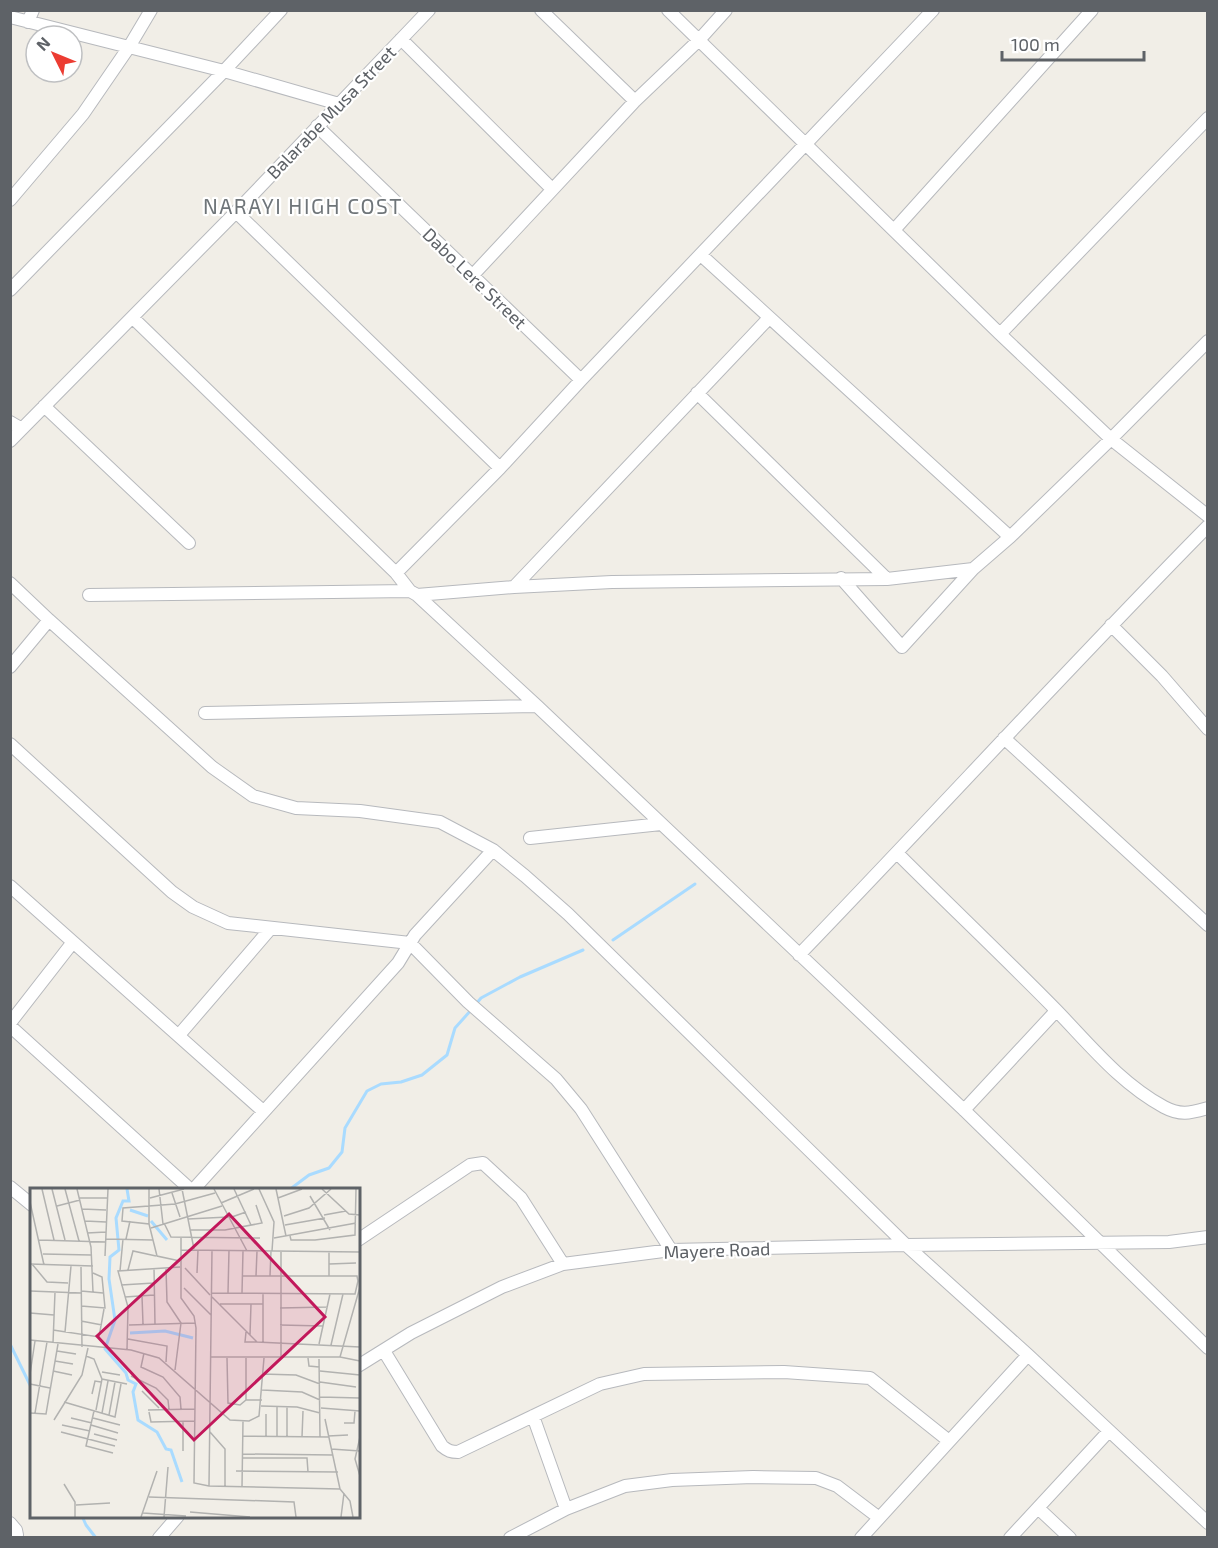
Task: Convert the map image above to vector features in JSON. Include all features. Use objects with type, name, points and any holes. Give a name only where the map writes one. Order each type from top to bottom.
[{"type":"street","points":[[10,200],[83,114],[129,47],[151,10]]},
{"type":"street","points":[[10,290],[281,10]]},
{"type":"street","name":"Balarabe Musa Street","points":[[10,441],[16,426],[44,406],[133,318],[429,10]]},
{"type":"street","points":[[542,10],[635,101]]},
{"type":"street","points":[[668,10],[1111,439],[1208,516]]},
{"type":"street","points":[[472,276],[635,101],[699,40],[726,10]]},
{"type":"street","points":[[396,573],[500,468],[933,10]]},
{"type":"street","points":[[894,230],[1092,10]]},
{"type":"street","points":[[10,31],[22,17],[339,104]]},
{"type":"street","points":[[401,39],[552,189]]},
{"type":"street","points":[[1000,334],[1208,118]]},
{"type":"street","name":"Dabo Lere Street","points":[[317,126],[581,380]]},
{"type":"street","points":[[236,212],[500,468]]},
{"type":"street","points":[[701,255],[1010,537]]},
{"type":"street","points":[[133,318],[396,573],[413,593],[537,706],[964,1110],[1208,1348]]},
{"type":"street","points":[[514,587],[768,318]]},
{"type":"street","points":[[841,578],[902,647],[973,569],[1010,537],[1208,341]]},
{"type":"street","points":[[697,393],[887,579]]},
{"type":"street","points":[[44,406],[189,543]]},
{"type":"street","points":[[799,955],[1111,625],[1208,526]]},
{"type":"street","points":[[89,595],[413,593],[612,582],[887,579],[973,569]]},
{"type":"street","points":[[11,585],[212,767],[253,796],[296,808],[360,811],[440,822],[493,850],[568,914],[906,1245],[1208,1523]]},
{"type":"street","points":[[10,667],[49,620]]},
{"type":"street","points":[[1111,625],[1162,676],[1208,729]]},
{"type":"street","points":[[205,713],[537,706]]},
{"type":"street","points":[[1004,738],[1208,925]]},
{"type":"street","points":[[10,744],[171,892],[194,907],[228,923],[410,943],[468,1002],[556,1079],[581,1109],[671,1250]]},
{"type":"street","points":[[530,838],[661,824]]},
{"type":"street","points":[[194,1188],[398,963],[415,935],[493,850]]},
{"type":"street","points":[[897,853],[1056,1011],[1101,1060],[1166,1108],[1186,1114],[1208,1108]]},
{"type":"street","points":[[10,886],[263,1111]]},
{"type":"street","points":[[179,1035],[271,928]]},
{"type":"street","points":[[74,942],[10,1025],[190,1188]]},
{"type":"street","points":[[964,1110],[1056,1011]]},
{"type":"street","points":[[360,1239],[470,1165],[483,1163],[521,1198],[563,1264]]},
{"type":"street","points":[[10,1187],[30,1203]]},
{"type":"street","name":"Mayere Road","points":[[360,1365],[411,1334],[502,1287],[563,1264],[671,1250],[1100,1244],[1169,1242],[1208,1238]]},
{"type":"street","points":[[384,1351],[442,1446],[448,1451],[458,1452],[600,1384],[644,1374],[784,1372],[861,1376],[870,1378],[949,1441]]},
{"type":"street","points":[[861,1538],[1028,1355]]},
{"type":"street","points":[[533,1416],[566,1509]]},
{"type":"street","points":[[1010,1538],[1109,1431]]},
{"type":"street","points":[[510,1538],[566,1509],[625,1486],[672,1480],[753,1477],[816,1478],[837,1486],[878,1517]]},
{"type":"street","points":[[1038,1508],[1070,1538]]},
{"type":"street","points":[[159,1538],[176,1518]]},
{"type":"street","points":[[10,1523],[16,1530],[15,1538]]},
{"type":"waterway","points":[[613,940],[695,884]]},
{"type":"waterway","points":[[476,1004],[481,998],[520,977],[583,950]]},
{"type":"waterway","points":[[292,1188],[309,1175],[329,1168],[342,1152],[345,1128],[367,1091],[381,1084],[401,1082],[422,1075],[447,1055],[455,1028],[472,1009]]},
{"type":"waterway","points":[[10,1344],[30,1385]]},
{"type":"waterway","points":[[83,1518],[96,1538]]},
{"type":"district","name":"NARAYI HIGH COST","points":[[303,205]]}]
